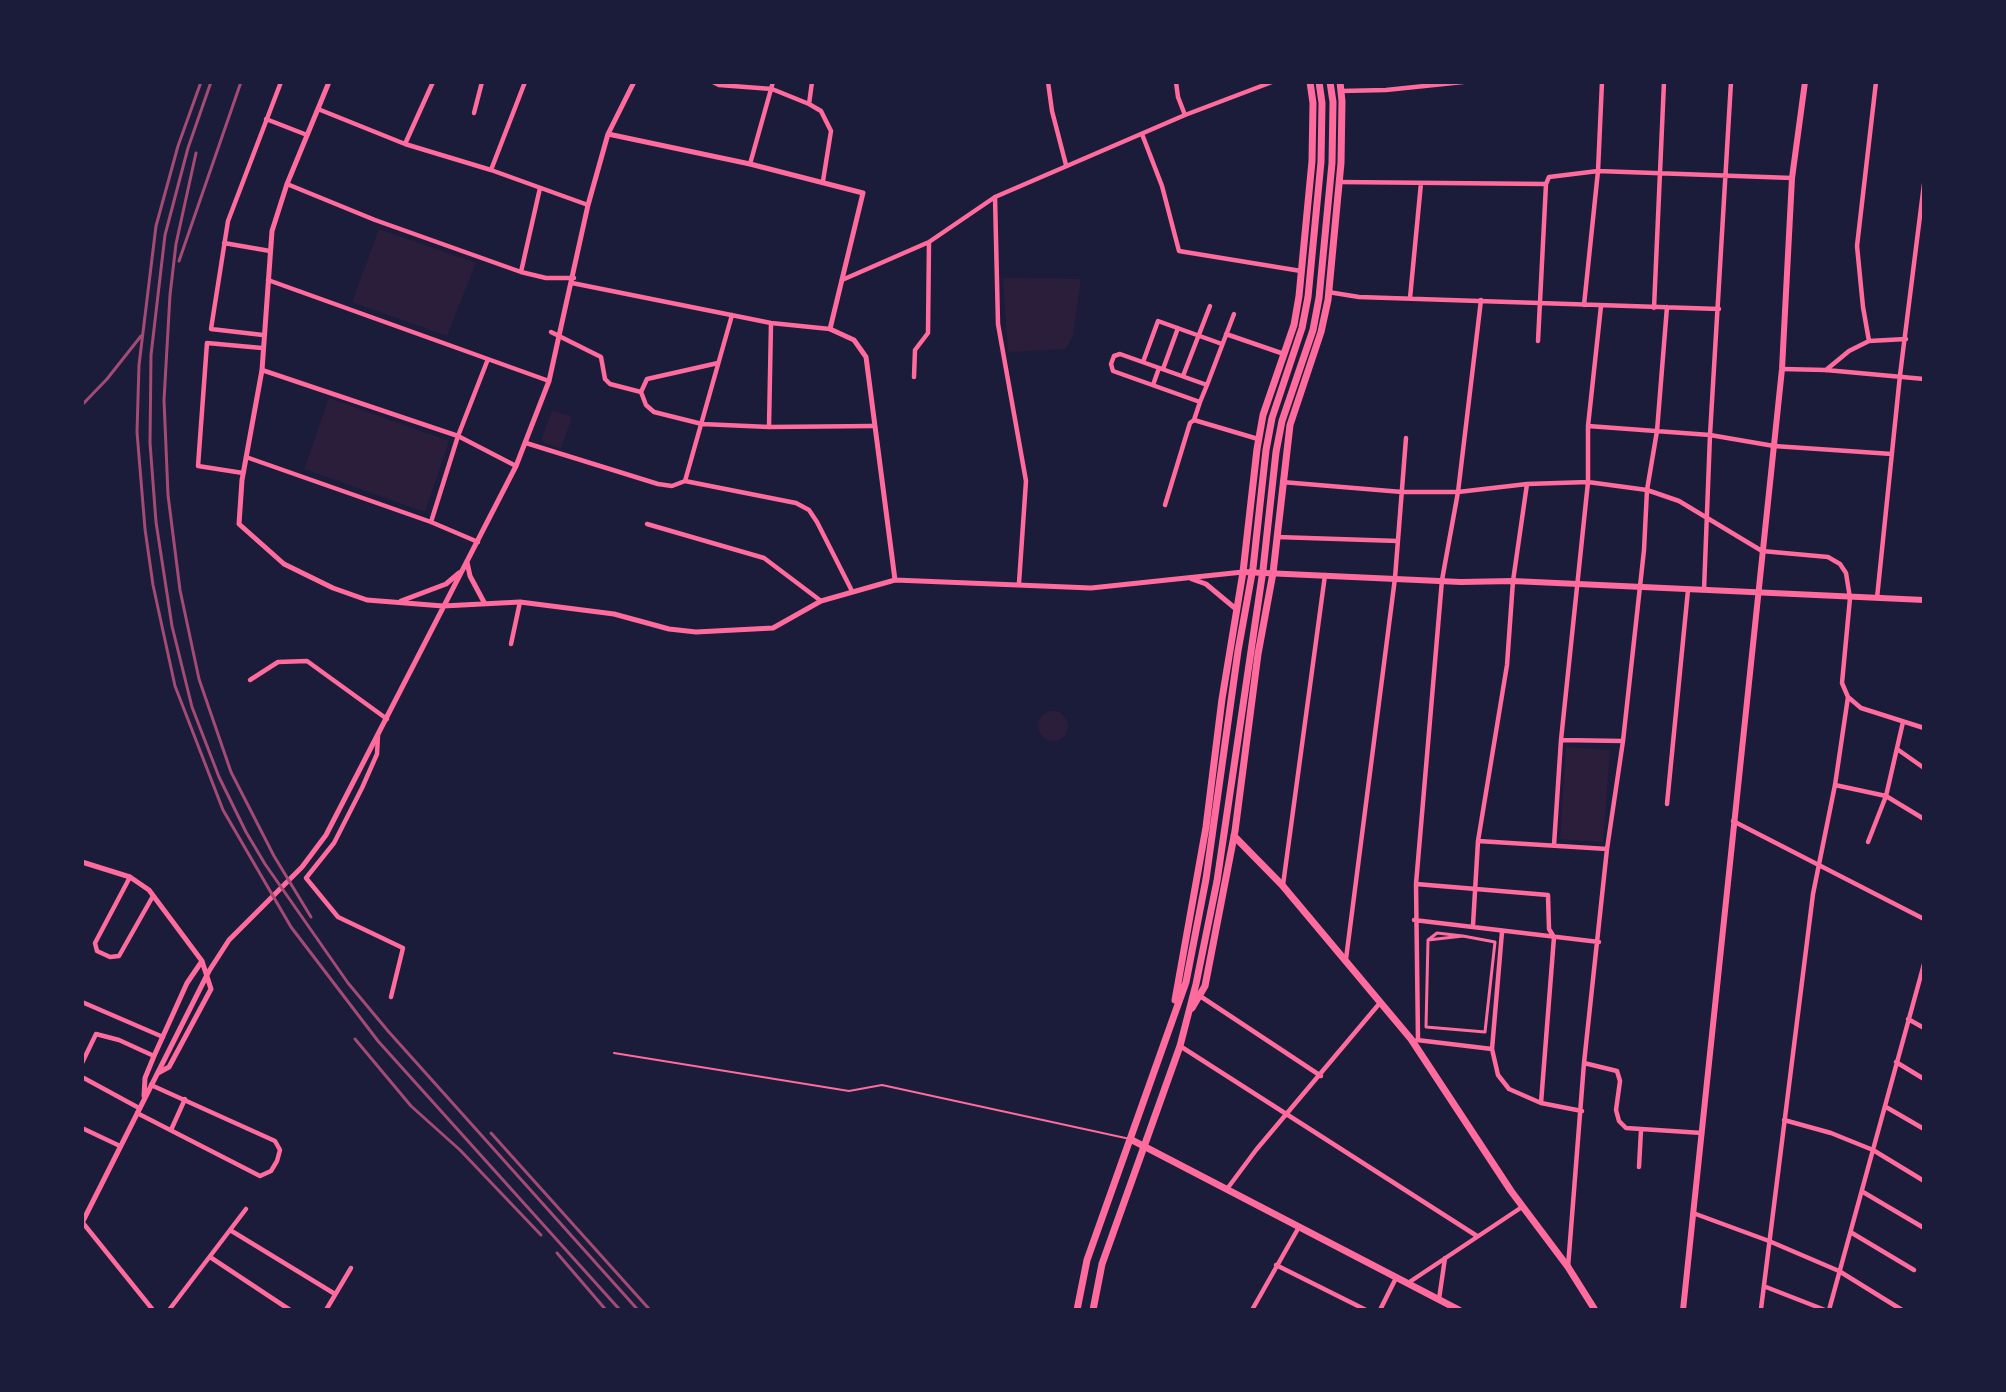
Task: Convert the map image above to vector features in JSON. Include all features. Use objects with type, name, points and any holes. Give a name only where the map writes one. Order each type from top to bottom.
[{"type":"main road","points":[[1174,1009],[1177,980],[1206,827],[1243,572],[1258,439],[1263,416],[1293,325],[1301,271],[1312,161],[1313,103],[1310,82]]},
{"type":"main road","points":[[1077,1310],[1087,1260],[1185,982],[1213,841],[1238,651],[1253,568],[1266,450],[1272,418],[1302,328],[1308,297],[1321,162],[1322,103],[1319,82]]},
{"type":"main road","points":[[1093,1310],[1102,1264],[1180,1046],[1189,1013],[1224,841],[1263,570],[1276,452],[1282,421],[1312,330],[1319,298],[1332,163],[1333,102],[1330,82]]},
{"type":"main road","points":[[1189,1013],[1205,986],[1234,836],[1258,654],[1273,573],[1290,425],[1322,332],[1339,182],[1340,82]]},
{"type":"main road","points":[[1683,1310],[1782,369],[1792,178],[1805,82]]},
{"type":"main road","points":[[1243,572],[1513,581],[1923,600]]},
{"type":"main road","points":[[1234,836],[1282,885],[1346,959],[1379,1004],[1415,1039],[1522,1207],[1568,1267],[1594,1310]]},
{"type":"main road","points":[[1130,1139],[1459,1310]]},
{"type":"street","points":[[264,334],[211,329],[228,221],[281,82]]},
{"type":"street","points":[[329,82],[288,184],[272,231],[262,370],[243,473],[239,524],[284,564],[333,588],[367,600],[443,606],[520,602],[614,614],[669,629],[696,632],[773,628],[821,601],[895,580],[1019,583],[1091,588],[1243,572]]},
{"type":"street","points":[[405,144],[433,82]]},
{"type":"street","points":[[474,113],[482,82]]},
{"type":"street","points":[[491,170],[525,82]]},
{"type":"street","points":[[153,1310],[83,1223],[208,971],[229,939],[302,867],[326,835],[516,466],[549,381],[561,337],[588,205],[608,134],[634,82]]},
{"type":"street","points":[[713,82],[719,86],[772,89],[821,111],[830,126],[823,181]]},
{"type":"street","points":[[750,164],[773,82]]},
{"type":"street","points":[[809,104],[812,82]]},
{"type":"street","points":[[1048,82],[1052,111],[1066,165]]},
{"type":"street","points":[[1176,82],[1178,98],[1185,115]]},
{"type":"street","points":[[842,280],[929,242],[995,197],[1185,115],[1272,82]]},
{"type":"street","points":[[1341,91],[1386,90],[1463,82]]},
{"type":"street","points":[[1584,304],[1598,171],[1602,82]]},
{"type":"street","points":[[1654,308],[1664,82]]},
{"type":"street","points":[[1704,590],[1710,435],[1731,82]]},
{"type":"street","points":[[1869,340],[1857,246],[1876,82]]},
{"type":"street","points":[[318,109],[405,144],[491,170],[588,205]]},
{"type":"street","points":[[266,119],[307,135]]},
{"type":"street","points":[[608,134],[750,164],[863,193],[830,329]]},
{"type":"street","points":[[1142,134],[1162,186],[1179,251],[1301,271]]},
{"type":"street","points":[[1538,341],[1546,184],[1549,177],[1598,171],[1792,178]]},
{"type":"street","points":[[1339,182],[1546,184]]},
{"type":"street","points":[[1410,298],[1421,183]]},
{"type":"street","points":[[288,184],[375,220],[521,272],[771,323],[830,329],[854,340],[863,349],[895,580]]},
{"type":"street","points":[[1877,598],[1923,184]]},
{"type":"street","points":[[521,272],[540,188]]},
{"type":"street","points":[[995,197],[998,324],[1026,482],[1019,583]]},
{"type":"street","points":[[914,377],[915,350],[927,333],[929,242]]},
{"type":"street","points":[[224,243],[270,251]]},
{"type":"street","points":[[268,280],[549,381]]},
{"type":"street","points":[[1328,292],[1359,297],[1719,309]]},
{"type":"street","points":[[1481,300],[1458,492],[1442,579],[1416,884],[1415,1039],[1492,1049]]},
{"type":"street","points":[[1183,376],[1210,306]]},
{"type":"street","points":[[1554,844],[1561,740],[1588,482],[1588,426],[1601,306]]},
{"type":"street","points":[[1568,1267],[1584,1063],[1599,942],[1607,849],[1623,741],[1647,490],[1657,431],[1667,307]]},
{"type":"street","points":[[1165,505],[1190,423],[1194,420],[1234,314]]},
{"type":"street","points":[[685,481],[732,315]]},
{"type":"street","points":[[1143,362],[1158,321],[1222,344]]},
{"type":"street","points":[[769,427],[771,323]]},
{"type":"street","points":[[1154,385],[1178,328]]},
{"type":"street","points":[[552,332],[602,357],[605,379],[610,384],[641,392]]},
{"type":"street","points":[[1226,334],[1284,354]]},
{"type":"street","points":[[1826,370],[1849,351],[1869,340],[1906,339]]},
{"type":"street","points":[[243,473],[198,466],[207,343],[262,348]]},
{"type":"street","points":[[1200,402],[1113,371],[1111,367],[1116,354],[1207,385]]},
{"type":"street","points":[[431,522],[458,436],[488,359]]},
{"type":"street","points":[[718,363],[647,379],[641,392],[646,405],[654,412],[702,424],[769,427],[873,426]]},
{"type":"street","points":[[1782,369],[1826,370],[1923,378]]},
{"type":"street","points":[[262,370],[458,436],[516,466]]},
{"type":"street","points":[[1194,420],[1258,439]]},
{"type":"street","points":[[1588,426],[1710,435],[1774,446],[1892,454]]},
{"type":"street","points":[[1346,959],[1395,578],[1406,438]]},
{"type":"street","points":[[526,442],[658,484],[672,486],[685,481],[787,499],[808,510],[852,591]]},
{"type":"street","points":[[246,457],[431,522],[478,542]]},
{"type":"street","points":[[1282,482],[1402,492],[1458,492],[1527,484],[1588,482],[1647,490],[1679,501],[1762,551],[1828,557],[1840,564],[1846,573],[1850,598],[1842,683],[1848,697],[1861,708],[1923,728]]},
{"type":"street","points":[[1473,925],[1479,841],[1507,665],[1513,581],[1527,484]]},
{"type":"street","points":[[647,524],[764,558],[821,601]]},
{"type":"street","points":[[1276,537],[1398,541]]},
{"type":"street","points":[[467,562],[470,576],[485,604]]},
{"type":"street","points":[[397,602],[446,584],[463,570]]},
{"type":"street","points":[[1282,885],[1325,575]]},
{"type":"street","points":[[1188,577],[1206,584],[1236,609]]},
{"type":"street","points":[[1667,804],[1688,590]]},
{"type":"street","points":[[512,644],[520,602]]},
{"type":"street","points":[[250,680],[278,662],[307,661],[387,719]]},
{"type":"street","points":[[1761,1309],[1771,1250],[1769,1241],[1784,1120],[1819,863],[1836,785],[1848,697]]},
{"type":"street","points":[[1868,842],[1886,796],[1902,722]]},
{"type":"street","points":[[378,735],[377,754],[362,788],[334,843],[306,878],[338,917],[403,948],[391,997]]},
{"type":"street","points":[[1561,740],[1623,741]]},
{"type":"street","points":[[1897,749],[1923,768]]},
{"type":"street","points":[[1836,785],[1886,796],[1923,819]]},
{"type":"street","points":[[1733,821],[1819,863],[1923,919]]},
{"type":"street","points":[[1479,841],[1607,849]]},
{"type":"street","points":[[82,862],[130,877],[153,896],[202,961],[211,989],[169,1067],[157,1073]]},
{"type":"street","points":[[130,877],[95,943],[98,951],[110,957],[119,956],[153,896]]},
{"type":"street","points":[[1416,884],[1548,895],[1549,929],[1554,937],[1541,1103]]},
{"type":"street","points":[[1414,920],[1473,925],[1502,932],[1599,942]]},
{"type":"street","points":[[1502,932],[1492,1049],[1498,1075],[1509,1089],[1541,1103],[1582,1111]]},
{"type":"street","points":[[1437,933],[1463,936],[1495,942],[1485,1032],[1426,1027],[1428,940],[1437,933]]},
{"type":"street","points":[[144,1099],[145,1078],[154,1056],[187,983],[202,961]]},
{"type":"street","points":[[1766,1287],[1827,1310],[1852,1233],[1923,967]]},
{"type":"street","points":[[1200,996],[1321,1076]]},
{"type":"street","points":[[82,1002],[163,1037]]},
{"type":"street","points":[[1227,1189],[1256,1150],[1321,1076],[1379,1004]]},
{"type":"street","points":[[1908,1019],[1923,1028]]},
{"type":"street","points":[[82,1063],[96,1034],[119,1040],[154,1056]]},
{"type":"street","points":[[1180,1046],[1477,1236]]},
{"type":"street","points":[[1896,1062],[1923,1079]]},
{"type":"street","points":[[1584,1063],[1617,1071],[1620,1081],[1616,1110],[1619,1121],[1626,1128],[1702,1132]]},
{"type":"street","points":[[82,1077],[171,1130],[260,1176],[271,1171],[280,1150],[275,1142],[151,1085]]},
{"type":"street","points":[[171,1130],[185,1099]]},
{"type":"street","points":[[1886,1107],[1923,1129]]},
{"type":"street","points":[[1784,1120],[1831,1133],[1873,1150],[1923,1181]]},
{"type":"street","points":[[82,1128],[120,1146]]},
{"type":"street","points":[[1639,1167],[1641,1130]]},
{"type":"street","points":[[1863,1192],[1923,1228]]},
{"type":"street","points":[[1408,1283],[1522,1207]]},
{"type":"street","points":[[169,1310],[246,1209]]},
{"type":"street","points":[[1693,1213],[1769,1241],[1839,1271],[1902,1310]]},
{"type":"street","points":[[1252,1310],[1299,1227]]},
{"type":"street","points":[[230,1230],[335,1294]]},
{"type":"street","points":[[1852,1233],[1914,1270]]},
{"type":"street","points":[[210,1257],[290,1310]]},
{"type":"street","points":[[1439,1299],[1445,1258]]},
{"type":"street","points":[[1276,1265],[1366,1310]]},
{"type":"street","points":[[326,1310],[351,1268]]},
{"type":"street","points":[[1380,1310],[1396,1278]]},
{"type":"lane","points":[[614,1053],[849,1091],[882,1085],[1130,1139]]},
{"type":"shaded area","points":[[379,229],[476,263],[447,336],[352,302]]},
{"type":"shaded area","points":[[1003,278],[1081,279],[1073,336],[1066,349],[1008,352]]},
{"type":"shaded area","points":[[329,398],[449,441],[425,512],[304,469]]},
{"type":"shaded area","points":[[552,410],[572,417],[561,449],[541,441]]},
{"type":"shaded area","points":[[1053,711],[1064,715],[1068,726],[1064,737],[1053,741],[1042,737],[1038,726],[1042,715]]},
{"type":"shaded area","points":[[1566,747],[1610,750],[1603,842],[1560,839]]},
{"type":"railway","points":[[201,82],[178,146],[156,226],[139,365],[137,432],[145,529],[153,585],[175,686],[223,810],[291,927],[378,1041],[620,1310]]},
{"type":"railway","points":[[211,82],[188,148],[165,235],[151,355],[150,443],[156,522],[172,626],[192,707],[219,777],[246,832],[265,864],[348,983],[388,1031],[638,1310]]},
{"type":"railway","points":[[179,261],[241,82]]},
{"type":"railway","points":[[196,153],[176,244],[170,295],[164,400],[168,495],[180,590],[199,679],[231,772],[274,856],[311,917]]},
{"type":"railway","points":[[82,405],[107,379],[141,336]]},
{"type":"railway","points":[[355,1039],[411,1106],[460,1150],[541,1235]]},
{"type":"railway","points":[[491,1133],[650,1310]]},
{"type":"railway","points":[[557,1253],[606,1310]]}]
